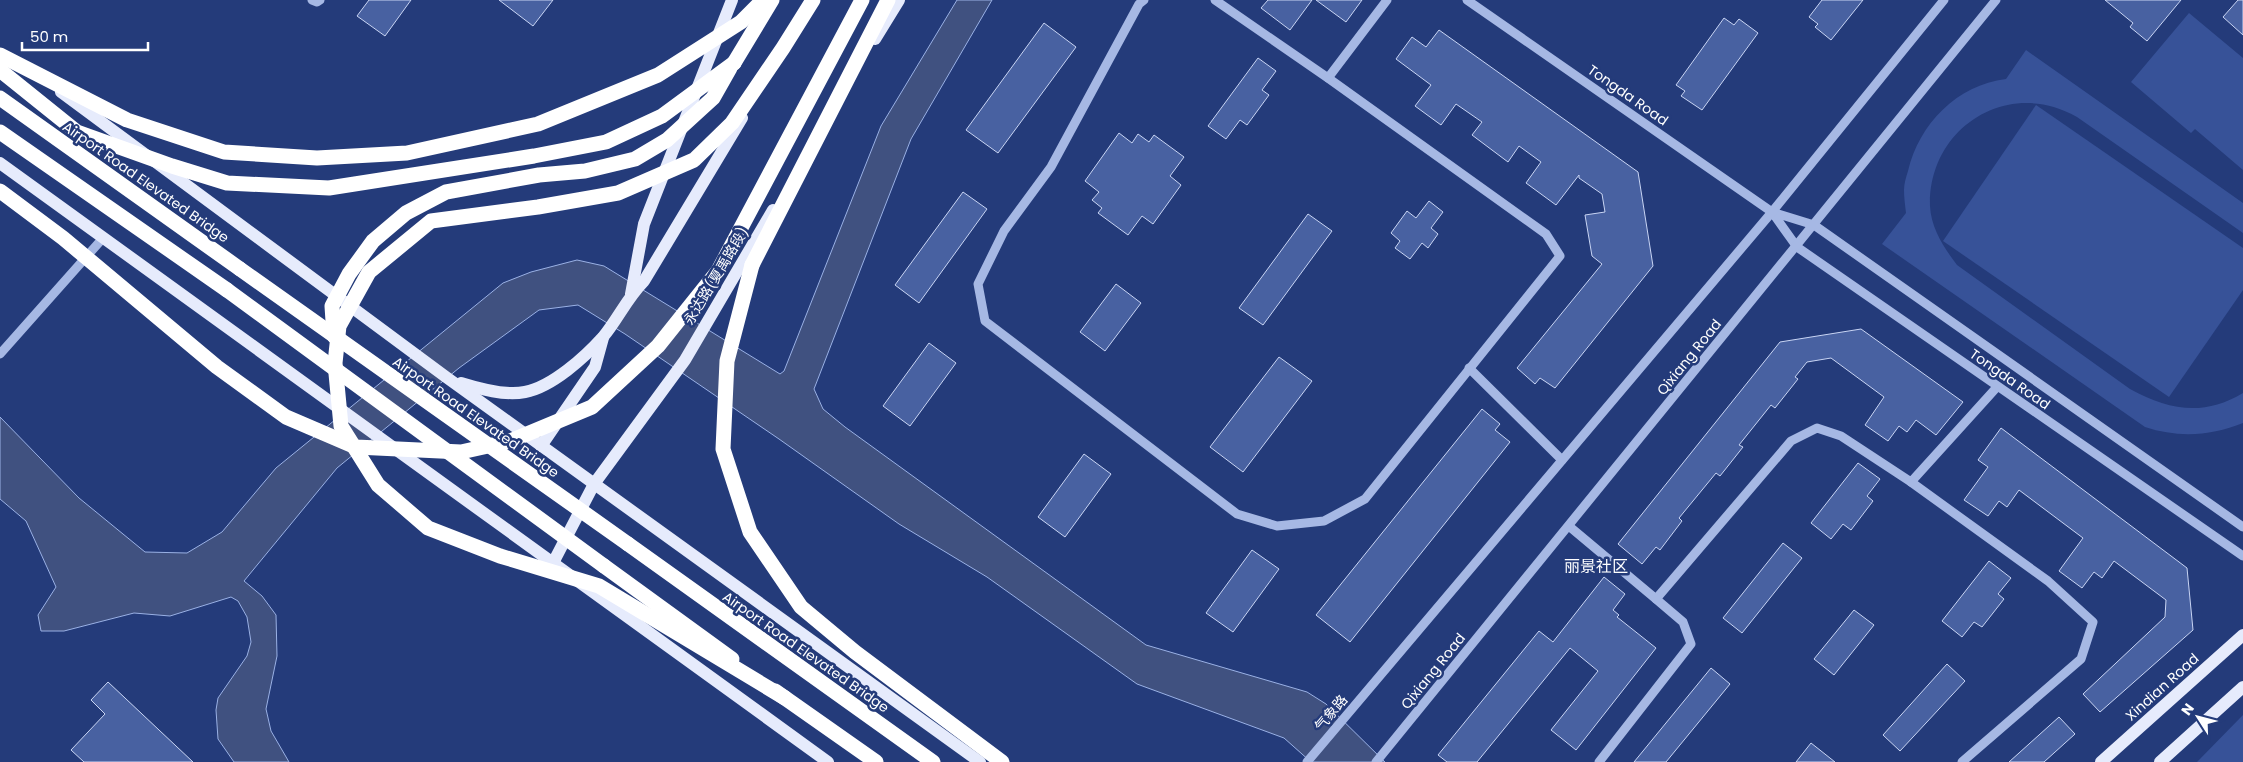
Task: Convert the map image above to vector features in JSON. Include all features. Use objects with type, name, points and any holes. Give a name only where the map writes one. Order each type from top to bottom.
[{"type":"highway","points":[[0,55],[127,120],[224,152],[316,158],[407,153],[538,124],[658,75],[741,22],[764,0]]},
{"type":"highway","points":[[772,0],[713,98],[667,140],[635,160],[585,171],[538,175],[446,192],[406,213],[373,241],[349,274],[332,306],[341,426],[378,485],[428,528],[500,556],[599,586],[785,698]]},
{"type":"highway","points":[[336,363],[340,326],[369,272],[431,221],[538,207],[618,193],[694,160],[732,123],[813,0]]},
{"type":"highway","points":[[0,190],[63,238],[217,367],[286,417],[356,447],[461,452],[471,450],[510,441],[592,407],[658,346],[718,271],[862,0]]},
{"type":"highway","points":[[888,0],[752,265],[727,361],[723,450],[750,532],[801,607],[855,652],[1002,762]]},
{"type":"highway","points":[[0,70],[77,132],[172,166],[227,183],[330,188],[534,156],[606,142],[662,116],[734,62]]},
{"type":"highway","name":"Airport Road Elevated Bridge","points":[[0,98],[933,762]]},
{"type":"highway","points":[[0,132],[227,290],[785,698],[876,762]]},
{"type":"main road","points":[[631,294],[644,224],[732,0]]},
{"type":"main road","points":[[446,378],[474,388],[503,392],[525,392],[545,385],[580,360],[603,336],[631,294],[644,281],[813,0]]},
{"type":"main road","name":"永达路(夏禹路段)","points":[[553,563],[594,484],[685,360],[899,0]]},
{"type":"main road","points":[[0,46],[446,378],[980,762]]},
{"type":"main road","points":[[0,164],[828,762]]},
{"type":"main road","points":[[541,446],[595,367],[603,336]]},
{"type":"main road","name":"Xindian Road","points":[[2101,762],[2243,635]]},
{"type":"main road","points":[[2160,762],[2243,687]]},
{"type":"street","points":[[312,0],[316,2],[320,0]]},
{"type":"street","points":[[1144,0],[1139,4],[1051,167],[1004,230],[978,284],[984,321],[1237,514],[1277,526],[1324,522],[1364,500],[1469,368],[1543,280],[1560,256],[1546,234],[1328,78],[1215,0]]},
{"type":"street","points":[[1328,78],[1387,0]]},
{"type":"street","name":"Tongda Road","points":[[1467,0],[1772,212],[1814,224],[2243,527]]},
{"type":"street","points":[[1469,368],[1562,460],[1772,212],[1944,0]]},
{"type":"street","name":"Qixiang Road","points":[[1376,762],[1570,526],[1996,0]]},
{"type":"street","name":"Tongda Road","points":[[1772,212],[1797,247],[2243,556]]},
{"type":"street","points":[[0,354],[103,238]]},
{"type":"street","points":[[1911,482],[1997,387]]},
{"type":"street","points":[[1656,599],[1790,441],[1817,428],[1840,436],[1911,482],[2048,581],[2094,622],[2081,659],[1962,762]]},
{"type":"street","name":"气象路","points":[[1307,762],[1562,460]]},
{"type":"street","points":[[1570,526],[1683,622],[1691,644],[1599,762]]},
{"type":"shaded area","points":[[957,0],[992,0],[911,139],[814,389],[823,409],[845,427],[1146,645],[1307,692],[1326,704],[1385,762],[1311,762],[1284,738],[1137,684],[987,577],[899,524],[779,439],[625,334],[578,305],[539,310],[459,368],[337,468],[244,581],[262,596],[276,615],[277,656],[266,709],[271,731],[289,762],[234,762],[218,739],[216,710],[218,698],[247,656],[251,642],[247,617],[238,601],[231,597],[170,616],[134,613],[64,631],[41,631],[38,615],[56,587],[26,521],[0,499],[0,417],[79,498],[145,552],[187,553],[222,532],[276,468],[503,283],[531,272],[577,260],[604,266],[780,374],[784,371],[881,126]]},
{"type":"shaded area","points":[[2189,13],[2243,58],[2243,170],[2195,129],[2191,133],[2131,82]]},
{"type":"shaded area","points":[[2026,50],[2243,203],[2243,233],[2077,117],[2051,106],[2025,103],[2000,107],[1977,117],[1957,133],[1942,154],[1933,178],[1930,206],[1933,222],[1943,245],[1957,265],[2130,389],[2158,402],[2186,408],[2214,405],[2228,401],[2243,393],[2243,423],[2219,431],[2194,434],[2170,433],[2145,427],[1882,244],[1906,213],[1904,185],[1913,154],[1931,123],[1956,98],[1972,89],[2006,79]]},
{"type":"shaded area","points":[[2036,105],[2243,248],[2243,290],[2169,397],[1943,241]]},
{"type":"shaded area","points":[[2243,715],[2243,762],[2197,762]]},
{"type":"building","points":[[369,0],[411,0],[385,36],[357,16]]},
{"type":"building","points":[[499,0],[553,0],[533,26]]},
{"type":"building","points":[[1268,0],[1312,0],[1290,30],[1261,8]]},
{"type":"building","points":[[1316,0],[1362,0],[1346,22]]},
{"type":"building","points":[[1822,0],[1863,0],[1831,40],[1815,27],[1818,24],[1809,17]]},
{"type":"building","points":[[2105,0],[2181,0],[2147,41],[2130,27],[2133,23]]},
{"type":"building","points":[[2238,0],[2243,0],[2243,35],[2223,17]]},
{"type":"building","points":[[1724,18],[1734,25],[1739,19],[1758,33],[1702,110],[1681,96],[1685,91],[1676,85]]},
{"type":"building","points":[[1044,23],[1076,47],[998,153],[966,130]]},
{"type":"building","points":[[1439,30],[1638,172],[1653,266],[1555,388],[1540,378],[1535,384],[1517,368],[1602,264],[1592,256],[1585,215],[1605,212],[1602,194],[1579,178],[1579,175],[1556,205],[1526,183],[1541,162],[1519,146],[1508,162],[1472,135],[1482,122],[1456,104],[1441,125],[1415,106],[1431,85],[1396,59],[1412,37],[1426,47]]},
{"type":"building","points":[[1258,58],[1276,71],[1262,90],[1269,95],[1247,125],[1240,120],[1226,139],[1208,126]]},
{"type":"building","points":[[1119,133],[1132,143],[1138,134],[1149,142],[1154,135],[1184,157],[1170,176],[1181,185],[1153,224],[1142,216],[1128,235],[1098,213],[1102,208],[1092,200],[1099,192],[1085,181]]},
{"type":"building","points":[[963,192],[987,209],[919,303],[895,285]]},
{"type":"building","points":[[1429,201],[1443,212],[1431,228],[1438,234],[1428,248],[1422,243],[1410,259],[1395,248],[1400,241],[1391,233],[1407,211],[1416,218]]},
{"type":"building","points":[[1308,214],[1332,231],[1263,325],[1239,308]]},
{"type":"building","points":[[1116,284],[1141,303],[1105,351],[1080,332]]},
{"type":"building","points":[[1861,329],[1963,402],[1936,435],[1916,420],[1907,432],[1899,426],[1888,441],[1865,425],[1884,397],[1831,358],[1807,362],[1795,377],[1798,379],[1775,408],[1771,405],[1739,445],[1743,447],[1720,476],[1716,473],[1679,518],[1682,521],[1660,550],[1656,547],[1642,564],[1618,544],[1780,342]]},
{"type":"building","points":[[929,343],[956,363],[910,426],[883,406]]},
{"type":"building","points":[[1279,357],[1312,381],[1243,472],[1210,447]]},
{"type":"building","points":[[1482,409],[1500,424],[1495,430],[1510,442],[1350,642],[1316,615]]},
{"type":"building","points":[[2001,428],[2187,568],[2193,630],[2100,712],[2083,694],[2165,617],[2166,600],[2114,561],[2102,578],[2094,572],[2082,588],[2059,571],[2083,538],[2019,490],[2007,507],[1999,501],[1988,516],[1964,500],[1988,467],[1978,460]]},
{"type":"building","points":[[1084,454],[1111,474],[1065,537],[1038,517]]},
{"type":"building","points":[[1858,463],[1880,479],[1867,496],[1873,501],[1851,530],[1843,524],[1831,539],[1811,523]]},
{"type":"building","points":[[1783,543],[1802,558],[1742,633],[1723,618]]},
{"type":"building","points":[[1252,550],[1279,569],[1233,632],[1206,613]]},
{"type":"building","points":[[1989,561],[2011,578],[1998,594],[2004,599],[1982,627],[1974,622],[1962,637],[1942,621]]},
{"type":"building","points":[[1604,577],[1625,594],[1613,610],[1619,615],[1617,617],[1656,648],[1576,750],[1551,730],[1598,671],[1570,648],[1477,762],[1447,762],[1438,755],[1539,631],[1553,642]]},
{"type":"building","points":[[1854,610],[1874,625],[1834,675],[1814,659]]},
{"type":"building","points":[[1947,664],[1965,681],[1900,751],[1883,735]]},
{"type":"building","points":[[1711,668],[1730,684],[1666,762],[1634,762]]},
{"type":"building","points":[[108,682],[193,762],[84,762],[71,750],[105,714],[91,700]]},
{"type":"building","points":[[2059,717],[2075,734],[2044,762],[2009,762]]},
{"type":"building","points":[[1811,743],[1835,762],[1796,762]]},
{"type":"district","name":"丽景社区","points":[[1596,566]]}]
